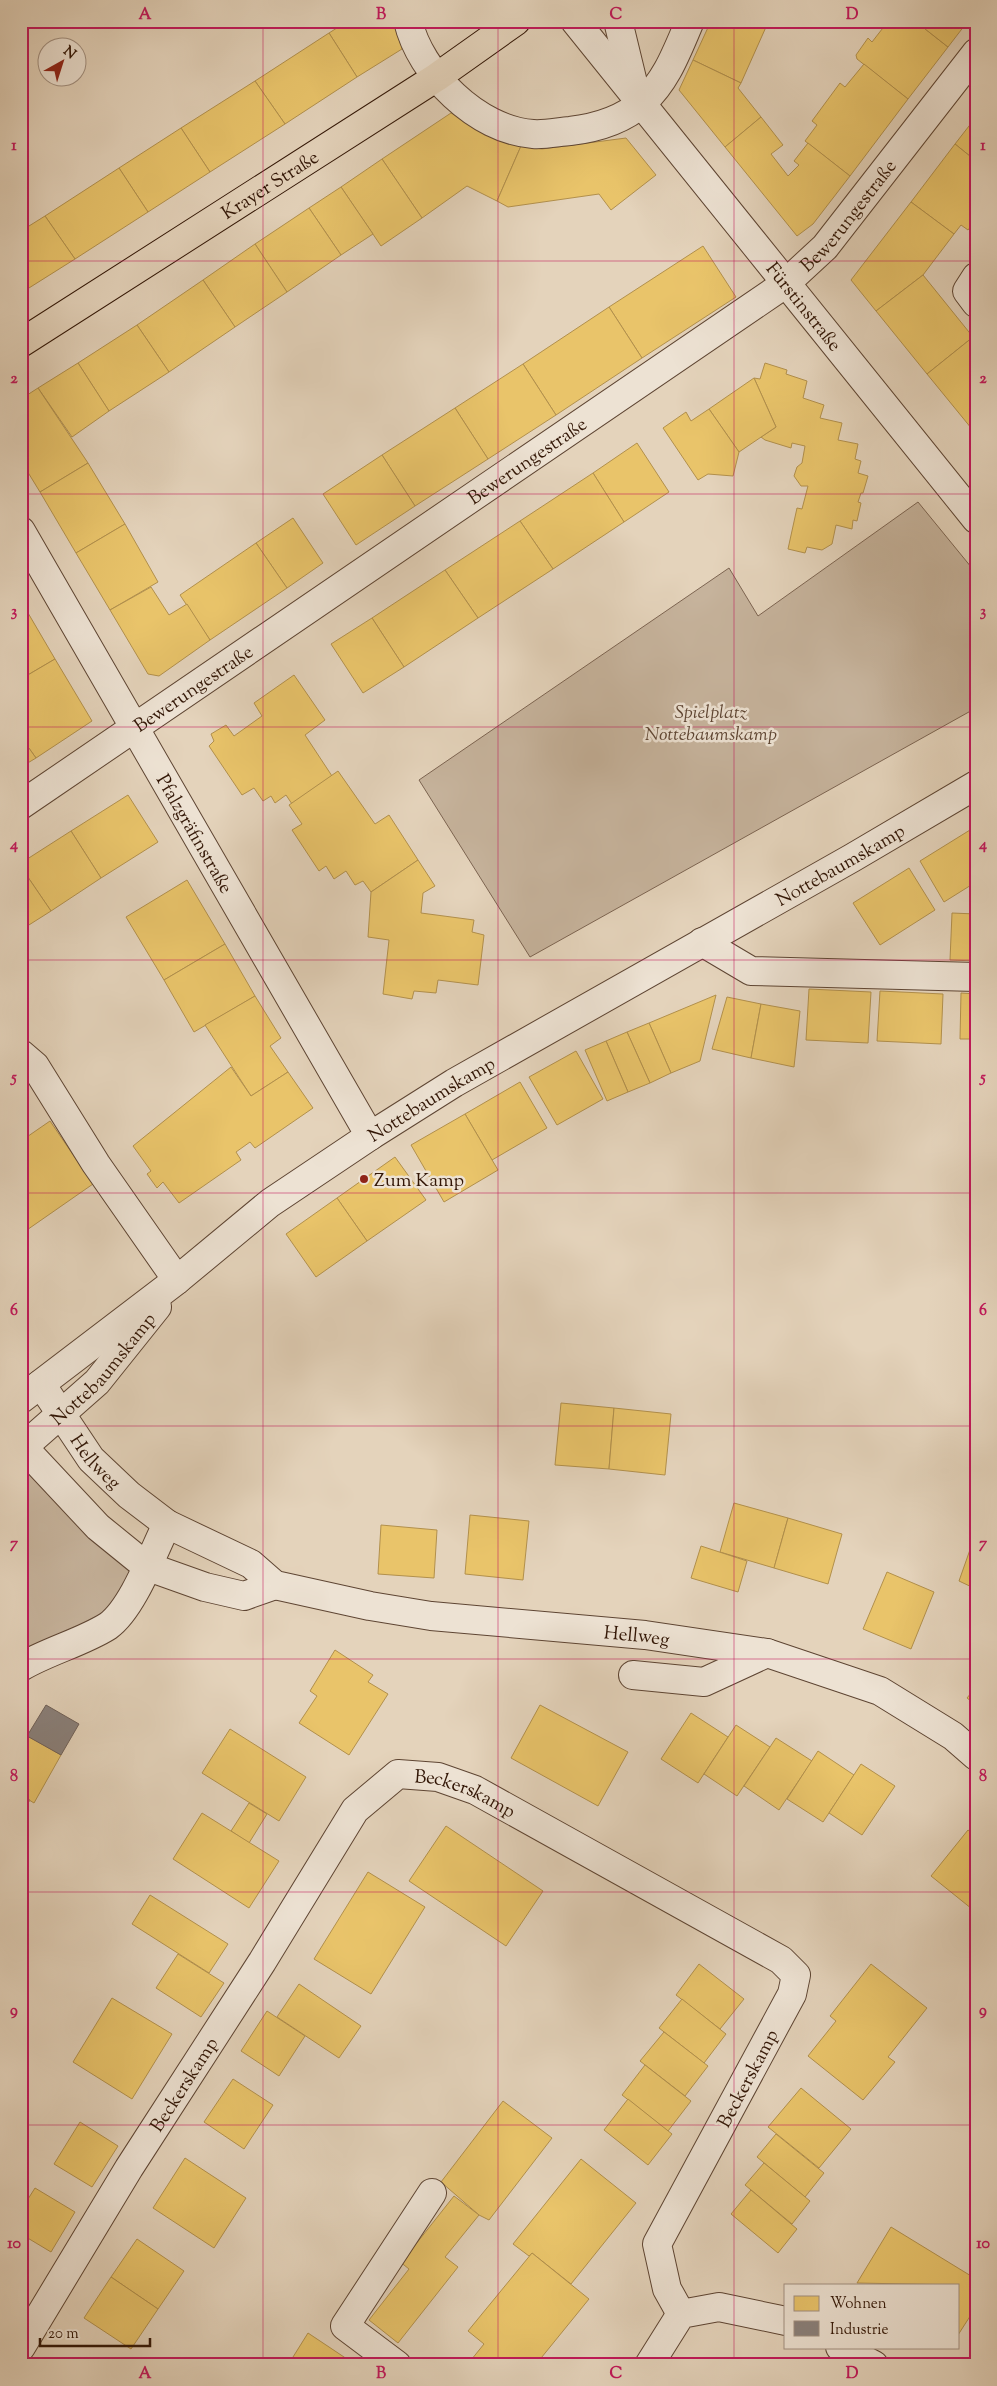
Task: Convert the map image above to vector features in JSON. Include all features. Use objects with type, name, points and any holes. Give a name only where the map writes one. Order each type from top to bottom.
[{"type":"main road","name":"Krayer Straße","points":[[21,344],[437,77],[516,21]]},
{"type":"street","points":[[408,21],[413,41],[437,77],[462,104],[499,126],[532,134],[579,130],[612,122],[665,78],[690,21]]},
{"type":"street","name":"Fürstinstraße","points":[[575,21],[639,98],[785,284],[976,519]]},
{"type":"street","name":"Fürstinstraße","points":[[618,21],[639,98]]},
{"type":"street","name":"Bewerungestraße","points":[[21,805],[136,729],[785,284],[826,247],[976,53]]},
{"type":"street","points":[[976,277],[967,291],[976,303]]},
{"type":"street","name":"Pfalzgräfinstraße","points":[[21,531],[370,1136]]},
{"type":"street","name":"Nottebaumskamp","points":[[31,1391],[177,1280],[270,1203],[370,1136],[454,1083],[852,858],[976,784]]},
{"type":"street","points":[[702,942],[751,971],[976,977]]},
{"type":"street","points":[[21,1054],[36,1066],[96,1164],[177,1280]]},
{"type":"street","name":"Nottebaumskamp","points":[[22,1446],[97,1382],[177,1280]]},
{"type":"street","name":"Hellweg","points":[[31,1391],[60,1414],[91,1459],[129,1495],[167,1524],[251,1564],[275,1584],[370,1606],[431,1616],[645,1634],[767,1653],[880,1691],[953,1736],[976,1756]]},
{"type":"street","points":[[22,1446],[98,1527],[146,1566],[205,1587],[244,1596],[275,1584]]},
{"type":"street","points":[[21,1667],[108,1626],[122,1612],[132,1598],[167,1524]]},
{"type":"street","points":[[633,1675],[704,1682],[767,1653]]},
{"type":"street","name":"Beckerskamp","points":[[21,2347],[129,2168],[262,1962],[355,1810],[398,1774],[438,1777],[475,1790],[781,1960],[796,1975],[792,1994],[657,2244],[667,2289],[681,2314]]},
{"type":"street","points":[[397,2365],[345,2326],[432,2193]]},
{"type":"street","points":[[649,2365],[681,2314],[719,2307],[784,2321]]},
{"type":"street","points":[[842,2348],[874,2365]]},
{"type":"green space","name":"Spielplatz Nottebaumskamp","points":[[918,502],[976,573],[976,708],[530,957],[419,780],[729,568],[758,616]]},
{"type":"green space","points":[[21,1446],[143,1567],[120,1611],[21,1661]]},
{"type":"building: Wohnen","points":[[339,21],[399,21],[402,49],[357,77],[329,33],[340,26]]},
{"type":"building: Wohnen","points":[[711,21],[734,21],[766,27],[741,83],[693,60]]},
{"type":"building: Wohnen","points":[[734,21],[766,21],[766,27]]},
{"type":"building: Wohnen","points":[[897,21],[915,21],[948,47],[908,99],[857,59],[856,55],[868,38],[872,42],[886,24],[891,28]]},
{"type":"building: Wohnen","points":[[915,21],[968,21],[948,47]]},
{"type":"building: Wohnen","points":[[329,33],[357,77],[285,124],[255,81]]},
{"type":"building: Wohnen","points":[[693,60],[741,83],[738,88],[761,117],[725,147],[679,90]]},
{"type":"building: Wohnen","points":[[864,64],[908,99],[850,176],[805,141],[817,125],[812,121],[840,83],[845,87]]},
{"type":"building: Wohnen","points":[[255,81],[285,124],[210,172],[181,128]]},
{"type":"building: Wohnen","points":[[451,113],[521,146],[497,201],[467,186],[422,218],[382,159]]},
{"type":"building: Wohnen","points":[[761,117],[783,145],[771,154],[788,176],[799,165],[794,161],[808,143],[850,176],[813,224],[797,236],[725,147]]},
{"type":"building: Wohnen","points":[[976,117],[976,161],[955,144]]},
{"type":"building: Wohnen","points":[[181,128],[210,172],[148,212],[119,168]]},
{"type":"building: Wohnen","points":[[626,138],[656,175],[611,210],[599,194],[508,207],[497,201],[521,146],[542,149]]},
{"type":"building: Wohnen","points":[[955,144],[976,161],[976,220],[968,230],[961,225],[954,234],[911,202]]},
{"type":"building: Wohnen","points":[[382,159],[422,218],[381,246],[341,187]]},
{"type":"building: Wohnen","points":[[119,168],[148,212],[75,259],[45,216]]},
{"type":"building: Wohnen","points":[[341,187],[373,234],[341,255],[309,208]]},
{"type":"building: Wohnen","points":[[911,202],[954,234],[923,275],[876,311],[851,280]]},
{"type":"building: Wohnen","points":[[309,208],[341,255],[287,292],[255,244]]},
{"type":"building: Wohnen","points":[[45,216],[75,259],[21,293],[21,231]]},
{"type":"building: Wohnen","points":[[255,244],[287,292],[235,327],[203,280]]},
{"type":"building: Wohnen","points":[[703,246],[736,297],[642,358],[609,307]]},
{"type":"building: Wohnen","points":[[923,275],[973,337],[927,374],[876,311]]},
{"type":"building: Wohnen","points":[[203,280],[235,327],[169,372],[137,325]]},
{"type":"building: Wohnen","points":[[609,307],[642,358],[556,415],[523,364]]},
{"type":"building: Wohnen","points":[[137,325],[169,372],[109,411],[78,363]]},
{"type":"building: Wohnen","points":[[973,337],[976,340],[976,434],[927,374]]},
{"type":"building: Wohnen","points":[[78,363],[109,411],[72,437],[38,388]]},
{"type":"building: Wohnen","points":[[765,363],[787,370],[786,374],[807,381],[803,398],[824,405],[820,418],[842,423],[838,440],[858,444],[855,459],[861,461],[858,473],[868,476],[858,502],[861,503],[857,521],[853,520],[852,529],[836,525],[832,544],[822,550],[807,547],[805,553],[788,549],[797,508],[802,509],[808,486],[801,486],[794,476],[797,467],[802,463],[805,446],[792,443],[791,448],[761,437],[776,427],[754,378],[760,379]]},
{"type":"building: Wohnen","points":[[523,364],[556,415],[488,459],[455,408]]},
{"type":"building: Wohnen","points":[[754,378],[776,427],[739,452],[709,409]]},
{"type":"building: Wohnen","points":[[38,388],[88,463],[40,492],[21,461],[21,399]]},
{"type":"building: Wohnen","points":[[455,408],[488,459],[415,506],[382,455]]},
{"type":"building: Wohnen","points":[[709,409],[739,452],[733,476],[708,474],[698,480],[663,428],[686,412],[691,421]]},
{"type":"building: Wohnen","points":[[637,443],[669,492],[624,522],[593,473]]},
{"type":"building: Wohnen","points":[[382,455],[415,506],[356,545],[323,494]]},
{"type":"building: Wohnen","points":[[88,463],[125,524],[76,553],[40,492]]},
{"type":"building: Wohnen","points":[[593,473],[624,522],[553,569],[520,521]]},
{"type":"building: Wohnen","points":[[293,518],[323,563],[287,588],[256,543]]},
{"type":"building: Wohnen","points":[[520,521],[553,569],[478,618],[445,570]]},
{"type":"building: Wohnen","points":[[125,524],[158,582],[110,610],[76,553]]},
{"type":"building: Wohnen","points":[[256,543],[287,588],[210,640],[180,595]]},
{"type":"building: Wohnen","points":[[445,570],[478,618],[404,667],[372,618]]},
{"type":"building: Wohnen","points":[[151,587],[169,615],[187,604],[210,640],[159,676],[148,674],[110,610]]},
{"type":"building: Wohnen","points":[[21,601],[55,659],[21,679]]},
{"type":"building: Wohnen","points":[[372,618],[404,667],[363,693],[331,644]]},
{"type":"building: Wohnen","points":[[55,659],[92,721],[36,758],[21,737],[21,679]]},
{"type":"building: Wohnen","points":[[294,675],[325,720],[305,735],[332,776],[292,804],[286,795],[275,803],[271,796],[263,801],[254,788],[242,795],[209,746],[214,741],[211,734],[226,725],[234,736],[262,716],[254,703]]},
{"type":"building: Wohnen","points":[[21,737],[36,758],[21,767]]},
{"type":"building: Wohnen","points":[[338,771],[375,824],[389,815],[418,860],[371,892],[363,881],[355,885],[346,871],[334,879],[326,866],[319,871],[292,830],[302,824],[289,805]]},
{"type":"building: Wohnen","points":[[128,795],[158,842],[101,878],[71,831]]},
{"type":"building: Wohnen","points":[[976,826],[976,839],[970,830]]},
{"type":"building: Wohnen","points":[[970,830],[976,839],[976,882],[944,902],[920,861]]},
{"type":"building: Wohnen","points":[[71,831],[101,878],[51,911],[21,867],[21,863]]},
{"type":"building: Wohnen","points":[[418,860],[435,886],[423,893],[421,913],[474,920],[472,932],[484,935],[478,985],[438,980],[436,993],[414,991],[412,999],[383,994],[389,940],[368,937],[371,892]]},
{"type":"building: Wohnen","points":[[21,867],[51,911],[21,930]]},
{"type":"building: Wohnen","points":[[909,868],[935,910],[880,945],[853,903]]},
{"type":"building: Wohnen","points":[[187,880],[225,944],[164,980],[126,917]]},
{"type":"building: Wohnen","points":[[952,913],[976,914],[976,961],[950,960]]},
{"type":"building: Wohnen","points":[[225,944],[255,996],[194,1032],[164,980]]},
{"type":"building: Wohnen","points":[[809,989],[871,992],[868,1043],[806,1040]]},
{"type":"building: Wohnen","points":[[880,991],[943,994],[941,1044],[877,1041]]},
{"type":"building: Wohnen","points":[[961,993],[976,994],[976,1039],[960,1039]]},
{"type":"building: Wohnen","points":[[716,995],[700,1061],[671,1073],[649,1023]]},
{"type":"building: Wohnen","points":[[255,996],[281,1038],[270,1046],[288,1072],[251,1096],[205,1025]]},
{"type":"building: Wohnen","points":[[727,997],[761,1004],[751,1058],[712,1049]]},
{"type":"building: Wohnen","points":[[761,1004],[800,1011],[794,1067],[751,1058]]},
{"type":"building: Wohnen","points":[[649,1023],[671,1073],[650,1083],[627,1032]]},
{"type":"building: Wohnen","points":[[627,1032],[650,1083],[628,1092],[606,1041]]},
{"type":"building: Wohnen","points":[[606,1041],[628,1092],[607,1101],[585,1050]]},
{"type":"building: Wohnen","points":[[576,1051],[603,1099],[557,1125],[529,1077]]},
{"type":"building: Wohnen","points":[[231,1067],[251,1096],[288,1072],[313,1108],[255,1148],[250,1142],[236,1152],[241,1160],[179,1203],[163,1182],[157,1188],[147,1174],[151,1171],[133,1146]]},
{"type":"building: Wohnen","points":[[520,1082],[547,1128],[492,1160],[465,1114]]},
{"type":"building: Wohnen","points":[[465,1114],[498,1170],[444,1202],[411,1145]]},
{"type":"building: Wohnen","points":[[50,1121],[93,1184],[24,1232],[21,1228],[21,1141]]},
{"type":"building: Wohnen","points":[[395,1157],[426,1200],[367,1241],[337,1198]]},
{"type":"building: Wohnen","points":[[337,1198],[367,1241],[316,1277],[286,1234]]},
{"type":"building: Wohnen","points":[[561,1403],[614,1408],[609,1469],[555,1465]]},
{"type":"building: Wohnen","points":[[614,1408],[671,1414],[665,1475],[609,1469]]},
{"type":"building: Wohnen","points":[[734,1503],[788,1518],[774,1568],[720,1552]]},
{"type":"building: Wohnen","points":[[470,1515],[529,1521],[523,1580],[465,1574]]},
{"type":"building: Wohnen","points":[[788,1518],[842,1534],[828,1584],[774,1568]]},
{"type":"building: Wohnen","points":[[381,1525],[437,1530],[434,1578],[378,1574]]},
{"type":"building: Wohnen","points":[[972,1544],[976,1545],[976,1589],[959,1581]]},
{"type":"building: Wohnen","points":[[701,1546],[747,1561],[738,1592],[691,1578]]},
{"type":"building: Wohnen","points":[[887,1572],[934,1592],[911,1649],[863,1629]]},
{"type":"building: Wohnen","points":[[335,1650],[373,1675],[368,1682],[388,1694],[349,1755],[299,1723],[317,1696],[310,1691]]},
{"type":"building: Wohnen","points":[[976,1687],[976,1705],[967,1698]]},
{"type":"building: Wohnen","points":[[540,1705],[628,1752],[598,1806],[511,1758]]},
{"type":"building: Wohnen","points":[[691,1713],[728,1737],[698,1783],[661,1759]]},
{"type":"building: Wohnen","points":[[736,1725],[770,1747],[737,1796],[704,1774]]},
{"type":"building: Wohnen","points":[[230,1729],[306,1777],[279,1821],[202,1773]]},
{"type":"building: Wohnen","points":[[21,1732],[61,1755],[34,1803],[21,1795]]},
{"type":"building: Wohnen","points":[[776,1738],[812,1761],[779,1810],[744,1786]]},
{"type":"building: Wohnen","points":[[818,1751],[854,1775],[823,1822],[787,1799]]},
{"type":"building: Wohnen","points":[[861,1764],[895,1786],[862,1835],[829,1813]]},
{"type":"building: Wohnen","points":[[21,1795],[30,1800],[21,1815]]},
{"type":"building: Wohnen","points":[[249,1803],[267,1814],[249,1843],[231,1831]]},
{"type":"building: Wohnen","points":[[202,1813],[279,1861],[249,1908],[173,1859]]},
{"type":"building: Wohnen","points":[[446,1826],[543,1891],[506,1946],[409,1881]]},
{"type":"building: Wohnen","points":[[968,1830],[976,1836],[976,1905],[972,1909],[931,1876]]},
{"type":"building: Wohnen","points":[[368,1872],[425,1907],[371,1994],[314,1959]]},
{"type":"building: Wohnen","points":[[150,1895],[228,1944],[209,1973],[132,1924]]},
{"type":"building: Wohnen","points":[[178,1954],[224,1983],[201,2017],[156,1988]]},
{"type":"building: Wohnen","points":[[699,1964],[744,1999],[720,2029],[676,1995]]},
{"type":"building: Wohnen","points":[[871,1964],[927,2008],[888,2057],[895,2062],[863,2100],[808,2056],[836,2021],[830,2016]]},
{"type":"building: Wohnen","points":[[299,1984],[361,2026],[339,2058],[277,2017]]},
{"type":"building: Wohnen","points":[[112,1998],[172,2034],[132,2099],[73,2062]]},
{"type":"building: Wohnen","points":[[682,1999],[726,2034],[704,2063],[659,2028]]},
{"type":"building: Wohnen","points":[[267,2011],[305,2036],[279,2076],[241,2051]]},
{"type":"building: Wohnen","points":[[664,2032],[708,2066],[685,2096],[640,2061]]},
{"type":"building: Wohnen","points":[[645,2065],[691,2101],[668,2131],[622,2095]]},
{"type":"building: Wohnen","points":[[233,2079],[273,2105],[244,2149],[204,2122]]},
{"type":"building: Wohnen","points":[[801,2088],[851,2129],[819,2168],[768,2127]]},
{"type":"building: Wohnen","points":[[976,2090],[976,2104],[970,2102]]},
{"type":"building: Wohnen","points":[[628,2099],[672,2134],[648,2165],[604,2130]]},
{"type":"building: Wohnen","points":[[503,2101],[552,2138],[489,2220],[479,2215],[441,2182]]},
{"type":"building: Wohnen","points":[[80,2122],[118,2146],[92,2187],[54,2164]]},
{"type":"building: Wohnen","points":[[776,2134],[824,2173],[805,2197],[757,2157]]},
{"type":"building: Wohnen","points":[[185,2158],[246,2198],[214,2248],[153,2208]]},
{"type":"building: Wohnen","points":[[581,2159],[636,2203],[571,2284],[532,2253],[529,2256],[513,2244]]},
{"type":"building: Wohnen","points":[[764,2163],[810,2201],[792,2224],[745,2185]]},
{"type":"building: Wohnen","points":[[35,2188],[75,2212],[51,2252],[21,2234],[21,2210]]},
{"type":"building: Wohnen","points":[[751,2190],[797,2229],[778,2253],[731,2214]]},
{"type":"building: Wohnen","points":[[454,2196],[479,2215],[445,2257],[458,2267],[398,2343],[369,2320],[409,2269],[394,2257],[405,2243],[412,2249]]},
{"type":"building: Wohnen","points":[[891,2227],[976,2279],[976,2307],[960,2332],[960,2284],[857,2283]]},
{"type":"building: Wohnen","points":[[137,2239],[184,2271],[158,2309],[111,2277]]},
{"type":"building: Wohnen","points":[[532,2253],[589,2299],[537,2363],[539,2365],[467,2365],[484,2344],[468,2331]]},
{"type":"building: Wohnen","points":[[111,2277],[158,2309],[131,2349],[84,2318]]},
{"type":"building: Wohnen","points":[[308,2333],[356,2365],[288,2365]]},
{"type":"building: Wohnen","points":[[742,2359],[751,2365],[739,2365]]},
{"type":"building: Industrie","points":[[46,1705],[79,1724],[61,1755],[27,1736]]},
{"type":"place","name":"Zum Kamp","points":[[364,1179]]}]
